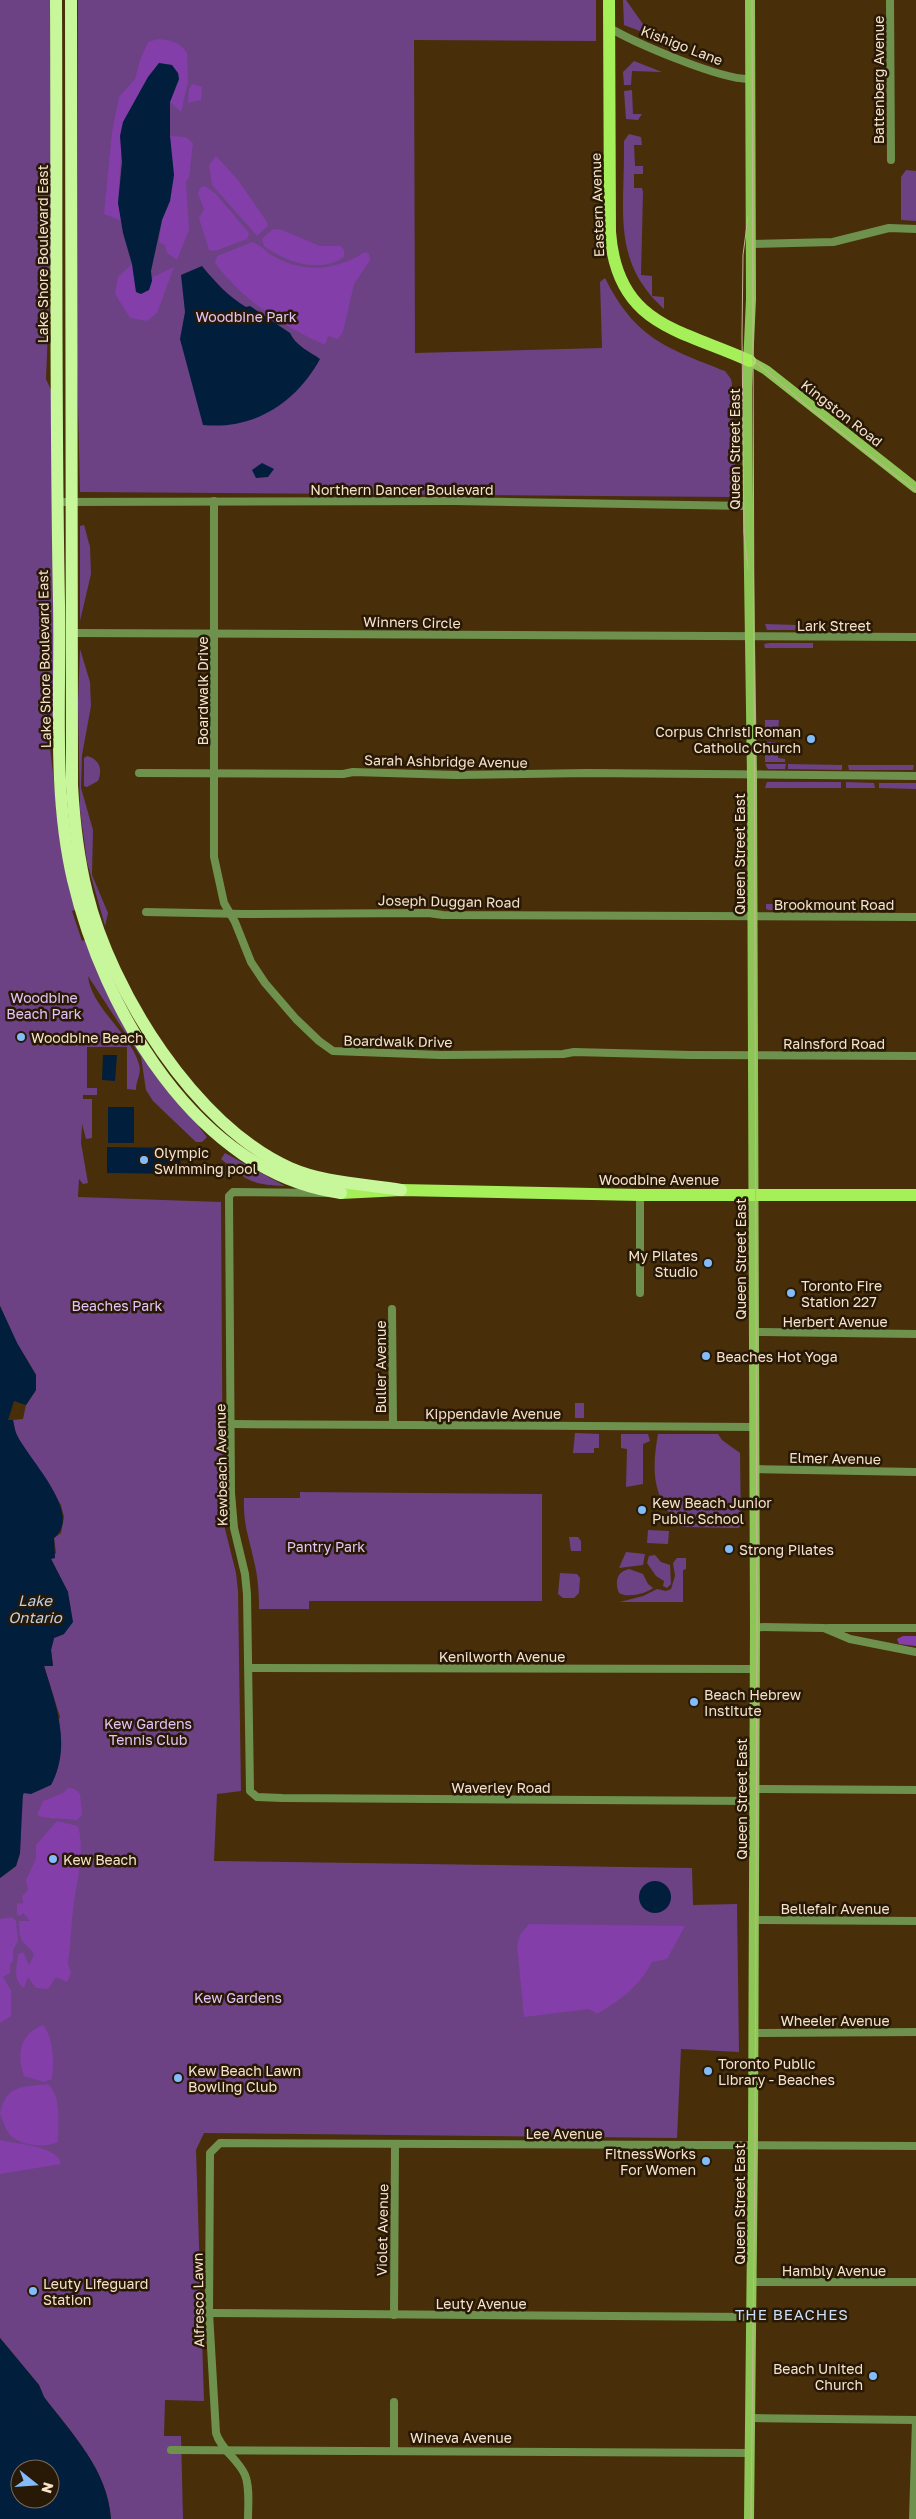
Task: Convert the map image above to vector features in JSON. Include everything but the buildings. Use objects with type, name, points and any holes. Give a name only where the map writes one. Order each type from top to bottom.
[{"type":"highway","name":"Lake Shore Boulevard East","points":[[56,0],[57,502],[62,811],[74,884],[88,936],[112,992],[145,1049],[171,1084],[215,1132],[242,1155],[270,1172],[305,1186],[341,1193]]},
{"type":"highway","name":"Lake Shore Boulevard East","points":[[71,0],[73,810],[78,852],[87,894],[110,959],[124,989],[156,1042],[209,1109],[232,1130],[264,1154],[292,1169],[322,1178]]},
{"type":"highway","name":"Woodbine Avenue","points":[[322,1178],[401,1190]]},
{"type":"main road","name":"Eastern Avenue","points":[[608,0],[610,232],[613,259],[620,277],[635,301],[662,325],[750,361]]},
{"type":"main road","name":"Queen Street East","points":[[749,2519],[755,1789],[752,776],[748,506],[751,244],[750,0]]},
{"type":"main road","name":"Kingston Road","points":[[750,361],[766,370],[916,488]]},
{"type":"main road","name":"Woodbine Avenue","points":[[341,1193],[401,1190],[640,1195],[916,1195]]},
{"type":"street","name":"Battenberg Avenue","points":[[890,0],[891,160]]},
{"type":"street","name":"Kishigo Lane","points":[[608,27],[627,37],[682,59],[738,79],[750,78]]},
{"type":"street","points":[[751,244],[833,242],[889,228],[916,229]]},
{"type":"street","name":"Boardwalk Drive","points":[[214,501],[212,705],[215,773],[214,857],[224,903],[251,962],[265,983],[319,1041],[338,1052],[441,1054],[563,1054],[574,1052],[753,1055]]},
{"type":"street","name":"Northern Dancer Boulevard","points":[[57,502],[607,502],[748,506]]},
{"type":"street","name":"Winners Circle","points":[[72,633],[589,634],[751,637]]},
{"type":"street","name":"Lark Street","points":[[751,637],[916,637]]},
{"type":"street","name":"Sarah Ashbridge Avenue","points":[[139,773],[343,774],[353,772],[456,775],[587,773],[916,776]]},
{"type":"street","name":"Joseph Duggan Road","points":[[146,912],[752,916]]},
{"type":"street","name":"Brookmount Road","points":[[752,916],[916,916]]},
{"type":"street","name":"Rainsford Road","points":[[753,1055],[916,1056]]},
{"type":"street","name":"Woodbine Avenue","points":[[229,1196],[234,1192],[341,1193]]},
{"type":"street","points":[[640,1195],[640,1293]]},
{"type":"street","name":"Kewbeach Avenue","points":[[229,1196],[231,1493],[234,1528],[245,1574],[249,1668],[250,1791]]},
{"type":"street","name":"Buller Avenue","points":[[392,1309],[392,1425]]},
{"type":"street","name":"Herbert Avenue","points":[[754,1332],[916,1334]]},
{"type":"street","name":"Kippendavie Avenue","points":[[232,1424],[754,1427]]},
{"type":"street","name":"Elmer Avenue","points":[[754,1469],[916,1472]]},
{"type":"street","points":[[755,1627],[916,1628]]},
{"type":"street","points":[[824,1628],[850,1639],[916,1652]]},
{"type":"street","name":"Kenilworth Avenue","points":[[249,1668],[755,1669]]},
{"type":"street","points":[[755,1789],[916,1790]]},
{"type":"street","name":"Waverley Road","points":[[250,1791],[257,1797],[269,1798],[754,1800]]},
{"type":"street","name":"Bellefair Avenue","points":[[754,1920],[916,1921]]},
{"type":"street","name":"Wheeler Avenue","points":[[754,2033],[916,2032]]},
{"type":"street","name":"Lee Avenue","points":[[213,2148],[220,2143],[916,2146]]},
{"type":"street","name":"Violet Avenue","points":[[394,2315],[395,2145]]},
{"type":"street","name":"Alfresco Lawn","points":[[213,2148],[210,2152],[209,2313],[216,2433],[219,2442],[246,2476],[248,2519]]},
{"type":"street","name":"Hambly Avenue","points":[[752,2282],[916,2282]]},
{"type":"street","name":"Leuty Avenue","points":[[209,2313],[752,2317]]},
{"type":"street","points":[[394,2402],[394,2450]]},
{"type":"street","points":[[751,2418],[916,2420],[913,2519]]},
{"type":"street","name":"Wineva Avenue","points":[[171,2450],[750,2453]]},
{"type":"green space","points":[[0,0],[50,0],[53,208],[46,379],[52,392],[55,717],[47,723],[55,790],[75,910],[72,911],[82,941],[85,940],[149,1064],[207,1137],[202,1142],[196,1142],[153,1101],[146,1090],[141,1057],[88,976],[96,998],[128,1042],[139,1064],[140,1071],[136,1090],[127,1089],[127,1047],[87,1047],[87,1088],[97,1088],[97,1095],[83,1095],[83,1099],[92,1099],[92,1138],[86,1139],[82,1124],[81,1143],[88,1183],[83,1184],[79,1179],[78,1197],[221,1202],[223,1521],[236,1573],[238,1591],[241,1791],[217,1794],[214,1861],[692,1868],[693,1905],[737,1904],[739,2052],[681,2049],[677,2138],[204,2133],[196,2150],[204,2401],[165,2400],[164,2436],[181,2436],[183,2519],[111,2519],[103,2484],[87,2454],[44,2397],[39,2385],[0,2338],[0,1878],[16,1866],[20,1853],[21,1800],[60,1717],[44,1666],[53,1666],[51,1650],[54,1638],[64,1634],[68,1592],[51,1559],[56,1553],[54,1538],[61,1533],[64,1517],[61,1505],[16,1435],[13,1420],[23,1419],[26,1405],[36,1390],[36,1375],[17,1343],[0,1306]]},
{"type":"green space","name":"Woodbine Park","points":[[78,0],[596,0],[596,41],[414,40],[415,353],[602,348],[600,282],[605,278],[628,315],[641,328],[669,347],[725,371],[731,379],[735,477],[731,497],[80,492],[77,362]]},
{"type":"green space","points":[[623,0],[626,0],[645,27],[658,38],[624,25]]},
{"type":"green space","points":[[634,61],[662,72],[632,71],[631,85],[624,85],[623,72]]},
{"type":"green space","points":[[632,90],[633,114],[642,114],[638,120],[626,119],[624,91]]},
{"type":"green space","points":[[629,134],[641,137],[642,145],[634,145],[635,166],[643,166],[643,174],[634,174],[634,188],[642,188],[643,192],[641,275],[652,276],[652,296],[664,297],[664,309],[648,292],[636,274],[625,236],[623,217],[624,141]]},
{"type":"green space","points":[[906,170],[916,171],[916,221],[901,220],[901,177]]},
{"type":"green space","points":[[84,525],[90,547],[91,574],[80,621],[80,526]]},
{"type":"green space","points":[[765,624],[797,625],[795,630],[767,630]]},
{"type":"green space","points":[[813,643],[813,648],[765,648],[764,644]]},
{"type":"green space","points":[[80,649],[90,682],[91,706],[82,755],[81,788],[93,830],[92,875],[108,913],[105,926],[87,862],[80,810],[78,703]]},
{"type":"green space","points":[[765,720],[779,720],[778,730],[774,734],[765,734]]},
{"type":"green space","points":[[765,742],[774,742],[779,746],[778,758],[785,759],[785,762],[765,762]]},
{"type":"green space","points":[[87,756],[97,762],[100,772],[98,781],[87,787],[84,786],[84,758]]},
{"type":"green space","points":[[765,764],[786,764],[785,769],[768,769]]},
{"type":"green space","points":[[788,764],[842,765],[842,770],[788,769]]},
{"type":"green space","points":[[848,765],[914,765],[913,770],[849,770]]},
{"type":"green space","points":[[767,782],[841,782],[841,788],[765,788]]},
{"type":"green space","points":[[846,782],[874,783],[875,788],[846,788]]},
{"type":"green space","points":[[879,783],[916,783],[916,789],[879,788]]},
{"type":"green space","points":[[766,904],[818,904],[816,910],[769,910],[766,909]]},
{"type":"green space","points":[[225,1153],[285,1186],[256,1183],[250,1180],[221,1159]]},
{"type":"green space","points":[[575,1403],[584,1403],[584,1418],[575,1418]]},
{"type":"green space","points":[[575,1433],[599,1434],[599,1448],[594,1448],[594,1453],[573,1453]]},
{"type":"green space","points":[[621,1434],[648,1434],[650,1441],[643,1444],[643,1484],[626,1487],[627,1449],[621,1448]]},
{"type":"green space","points":[[658,1434],[718,1434],[722,1440],[740,1453],[741,1526],[738,1528],[681,1527],[665,1506],[656,1485],[655,1461]]},
{"type":"green space","name":"Pantry Park","points":[[300,1492],[542,1494],[542,1601],[309,1601],[309,1609],[259,1609],[257,1579],[245,1523],[244,1498],[300,1498]]},
{"type":"green space","points":[[648,1530],[669,1531],[668,1544],[647,1543]]},
{"type":"green space","points":[[569,1537],[578,1537],[581,1541],[581,1551],[571,1551]]},
{"type":"green space","points":[[626,1552],[645,1554],[643,1565],[619,1568]]},
{"type":"green space","points":[[655,1555],[661,1562],[670,1565],[671,1584],[667,1588],[663,1586],[664,1581],[656,1576],[647,1563],[649,1556]]},
{"type":"green space","points":[[677,1558],[686,1558],[686,1569],[683,1570],[683,1602],[620,1602],[643,1596],[657,1589],[666,1591],[671,1589],[675,1576],[673,1563]]},
{"type":"green space","points":[[629,1569],[643,1574],[648,1584],[653,1588],[636,1595],[619,1593],[617,1585],[619,1575],[621,1572]]},
{"type":"green space","points":[[560,1573],[577,1574],[580,1578],[579,1593],[574,1598],[563,1598],[558,1594]]},
{"type":"shaded area","points":[[158,39],[174,42],[187,53],[188,82],[181,112],[170,102],[179,80],[172,65],[159,63],[148,77],[123,122],[118,203],[122,221],[104,214],[112,132],[119,97],[135,79],[140,60],[148,42]]},
{"type":"shaded area","points":[[192,84],[202,87],[201,100],[188,103],[189,89]]},
{"type":"shaded area","points":[[170,136],[186,137],[193,143],[189,178],[186,181],[189,230],[177,260],[167,253],[165,245],[159,242],[162,220],[170,201],[174,175]]},
{"type":"shaded area","points":[[216,156],[238,180],[267,222],[268,226],[257,236],[212,185],[209,165]]},
{"type":"shaded area","points":[[205,186],[216,194],[249,233],[247,239],[215,251],[209,250],[199,218],[204,209],[198,194],[200,188]]},
{"type":"shaded area","points":[[273,229],[282,230],[320,246],[340,246],[344,250],[344,257],[324,265],[303,264],[292,261],[264,246],[262,239]]},
{"type":"shaded area","points":[[252,242],[287,262],[309,268],[332,266],[343,263],[365,252],[369,254],[370,260],[354,284],[343,332],[338,339],[328,336],[325,345],[309,338],[264,311],[238,289],[215,263],[217,256]]},
{"type":"shaded area","points":[[132,264],[136,291],[152,281],[153,277],[174,267],[157,313],[147,321],[130,318],[115,294],[118,277]]},
{"type":"shaded area","points":[[903,1636],[916,1636],[916,1646],[899,1644],[897,1639]]},
{"type":"shaded area","points":[[68,1788],[75,1789],[80,1794],[82,1815],[77,1820],[37,1815],[43,1801],[63,1793]]},
{"type":"shaded area","points":[[57,1821],[78,1826],[81,1845],[68,1964],[71,1973],[67,1982],[56,1977],[48,1989],[36,1988],[28,1977],[24,1988],[20,1985],[17,1977],[18,1954],[23,1952],[29,1965],[34,1955],[23,1942],[20,1932],[19,1921],[30,1921],[23,1913],[21,1916],[17,1915],[17,1903],[23,1904],[22,1896],[28,1890],[26,1880],[36,1859],[36,1845]]},
{"type":"shaded area","points":[[12,1917],[16,1921],[18,1941],[13,1950],[10,1973],[3,1977],[11,1990],[11,2016],[0,2023],[0,1919]]},
{"type":"shaded area","points":[[529,1924],[685,1926],[667,1959],[652,1962],[635,1986],[597,2014],[589,2009],[524,2017],[517,1945],[520,1935]]},
{"type":"shaded area","points":[[43,2025],[47,2030],[53,2058],[52,2079],[44,2082],[24,2076],[20,2060],[20,2053],[25,2039],[35,2029]]},
{"type":"shaded area","points":[[48,2084],[57,2103],[59,2119],[58,2142],[47,2145],[34,2145],[21,2142],[11,2136],[8,2131],[0,2114],[3,2104],[11,2092],[17,2089]]},
{"type":"shaded area","points":[[0,2140],[35,2147],[53,2153],[61,2164],[0,2174]]},
{"type":"water","points":[[159,63],[172,65],[178,73],[179,79],[170,102],[170,136],[174,175],[170,201],[162,220],[151,271],[152,281],[149,290],[141,294],[136,292],[132,264],[123,233],[118,203],[122,162],[120,136],[123,122],[148,77]]},
{"type":"water","points":[[202,266],[233,298],[246,307],[250,306],[290,333],[299,345],[320,359],[299,389],[286,401],[256,418],[239,423],[203,425],[180,339],[185,312],[181,275]]},
{"type":"water","points":[[262,463],[274,469],[268,477],[256,478],[252,470]]},
{"type":"water","points":[[103,1055],[117,1055],[115,1081],[102,1080]]},
{"type":"water","points":[[108,1107],[134,1107],[134,1143],[108,1143]]},
{"type":"water","name":"Olympic Swimming pool","points":[[107,1147],[181,1148],[180,1174],[107,1173]]},
{"type":"water","name":"Lake Ontario","points":[[0,1306],[17,1343],[36,1375],[36,1390],[26,1405],[14,1401],[8,1420],[13,1420],[15,1430],[23,1446],[42,1472],[59,1501],[63,1515],[62,1528],[54,1538],[55,1558],[51,1559],[68,1592],[73,1622],[64,1634],[54,1638],[51,1650],[53,1666],[44,1666],[60,1726],[60,1755],[57,1770],[51,1785],[31,1794],[23,1793],[20,1853],[16,1866],[0,1878]]},
{"type":"water","points":[[655,1881],[661,1882],[666,1886],[670,1891],[670,1903],[666,1908],[661,1912],[655,1913],[649,1912],[644,1908],[640,1903],[639,1897],[640,1891],[644,1886],[649,1882]]},
{"type":"water","points":[[0,2338],[39,2385],[44,2397],[87,2454],[103,2484],[111,2519],[0,2519]]},
{"type":"tram line","points":[[751,2519],[755,2154],[757,1627],[752,0]]},
{"type":"tram line","points":[[748,217],[743,255],[742,335],[744,533],[748,569]]},
{"type":"tram line","points":[[752,359],[806,405],[916,491]]},
{"type":"place","name":"Corpus Christi Roman Catholic Church","points":[[811,739]]},
{"type":"place","name":"Woodbine Beach","points":[[21,1037]]},
{"type":"place","name":"Olympic Swimming pool","points":[[144,1160]]},
{"type":"place","name":"My Pilates Studio","points":[[708,1263]]},
{"type":"place","name":"Toronto Fire Station 227","points":[[791,1293]]},
{"type":"place","name":"Beaches Hot Yoga","points":[[706,1356]]},
{"type":"place","name":"Kew Beach Junior Public School","points":[[642,1510]]},
{"type":"place","name":"Strong Pilates","points":[[729,1549]]},
{"type":"place","name":"Beach Hebrew Institute","points":[[694,1702]]},
{"type":"place","name":"Kew Beach","points":[[53,1859]]},
{"type":"place","name":"Toronto Public Library - Beaches","points":[[708,2071]]},
{"type":"place","name":"Kew Beach Lawn Bowling Club","points":[[178,2078]]},
{"type":"place","name":"FitnessWorks For Women","points":[[706,2161]]},
{"type":"place","name":"Leuty Lifeguard Station","points":[[33,2291]]},
{"type":"place","name":"Beach United Church","points":[[873,2376]]},
{"type":"district","name":"THE BEACHES","points":[[792,2314]]},
{"type":"park label","name":"Woodbine Beach Park","points":[[44,1006]]},
{"type":"park label","name":"Beaches Park","points":[[117,1305]]},
{"type":"park label","name":"Kew Gardens Tennis Club","points":[[148,1732]]},
{"type":"park label","name":"Kew Gardens","points":[[238,1997]]}]
